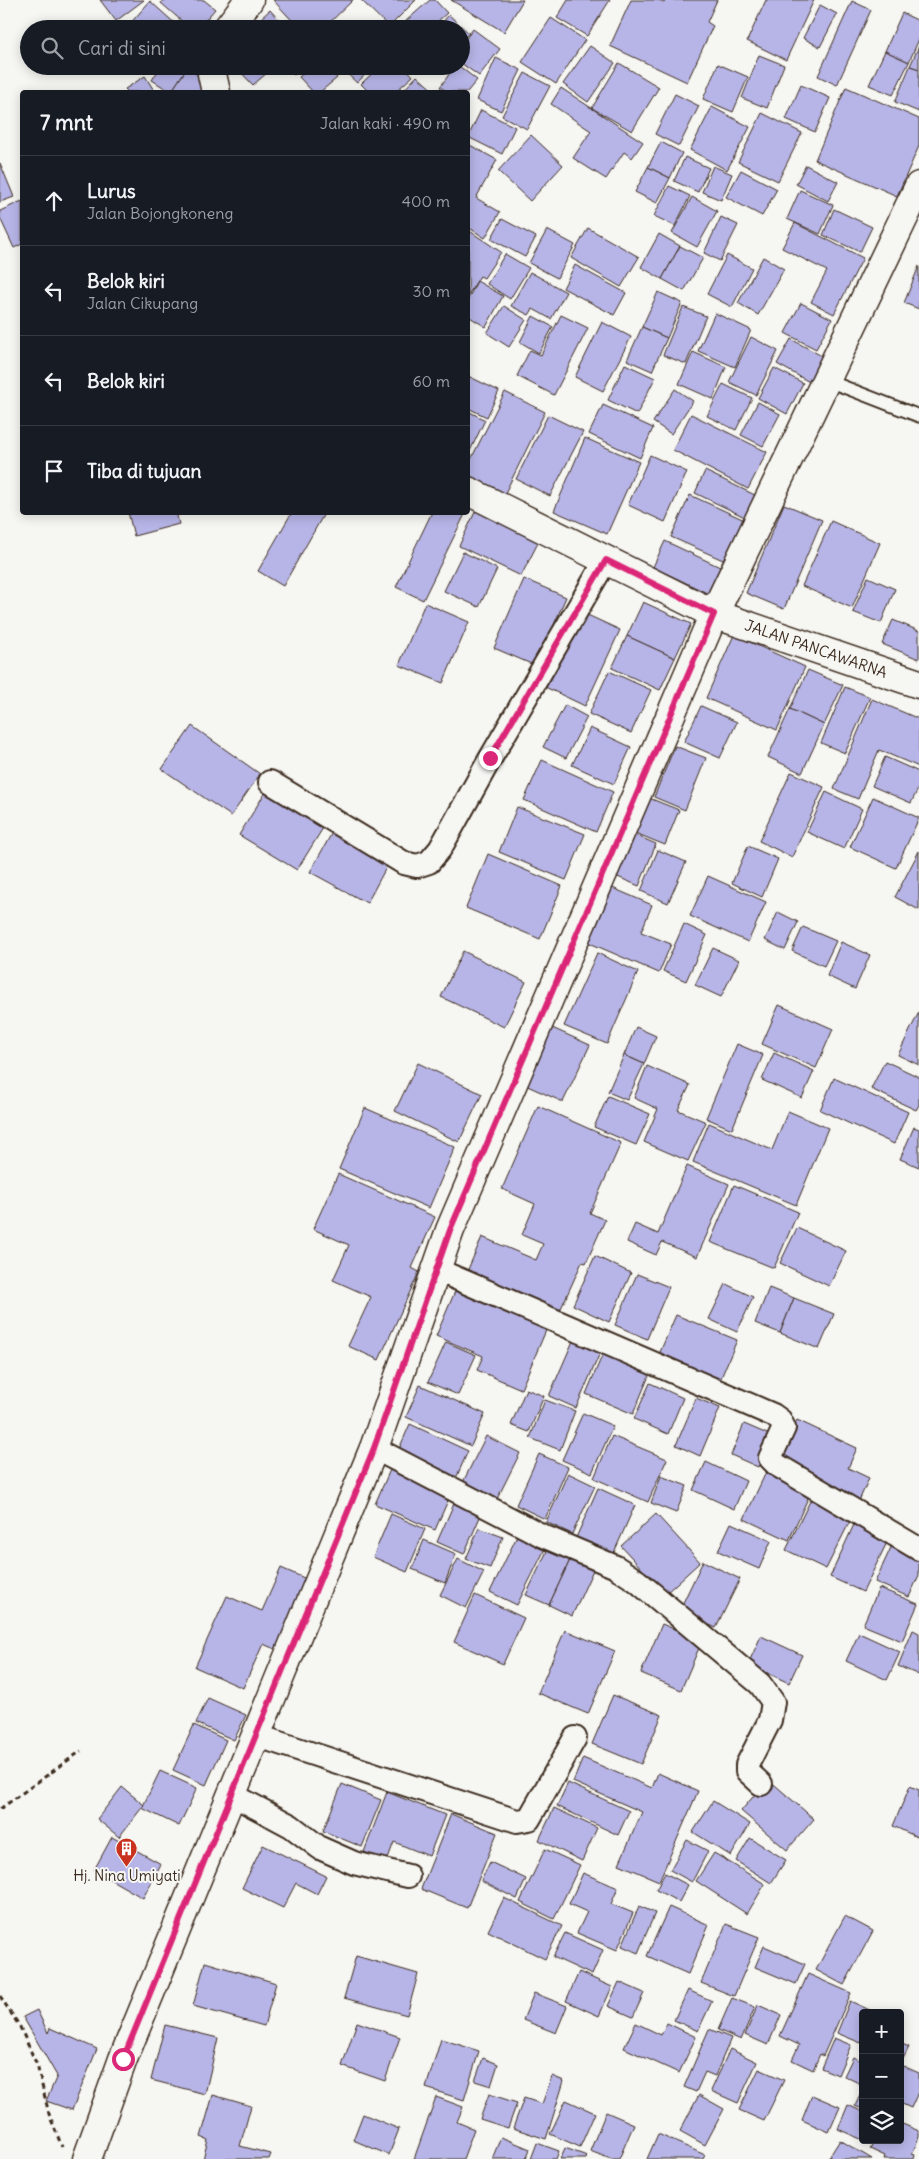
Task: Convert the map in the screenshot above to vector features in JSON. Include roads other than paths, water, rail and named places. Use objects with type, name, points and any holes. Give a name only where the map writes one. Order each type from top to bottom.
[{"type":"main road","points":[[234,20],[249,0]]},
{"type":"main road","points":[[212,75],[216,90]]},
{"type":"main road","points":[[84,2156],[230,1794],[374,1448],[435,1268],[450,1230],[714,614],[919,186]]},
{"type":"main road","name":"JALAN PANCAWARNA","points":[[470,492],[714,614],[919,684]]},
{"type":"street","points":[[270,782],[404,863],[417,866],[429,862],[440,849],[490,758],[606,560]]},
{"type":"street","points":[[435,1268],[773,1415],[780,1420],[784,1428],[770,1458],[777,1465],[919,1549]]},
{"type":"street","points":[[374,1448],[543,1536],[616,1567],[653,1594],[760,1684],[773,1702],[770,1720],[747,1764],[747,1771],[761,1784]]},
{"type":"street","points":[[255,1735],[517,1821],[529,1819],[575,1738]]},
{"type":"street","points":[[230,1794],[291,1826],[320,1848],[354,1863],[408,1876]]},
{"type":"lane","points":[[826,380],[919,416]]},
{"type":"place","name":"Hj. Nina Umiyati","points":[[127,1867]]}]
